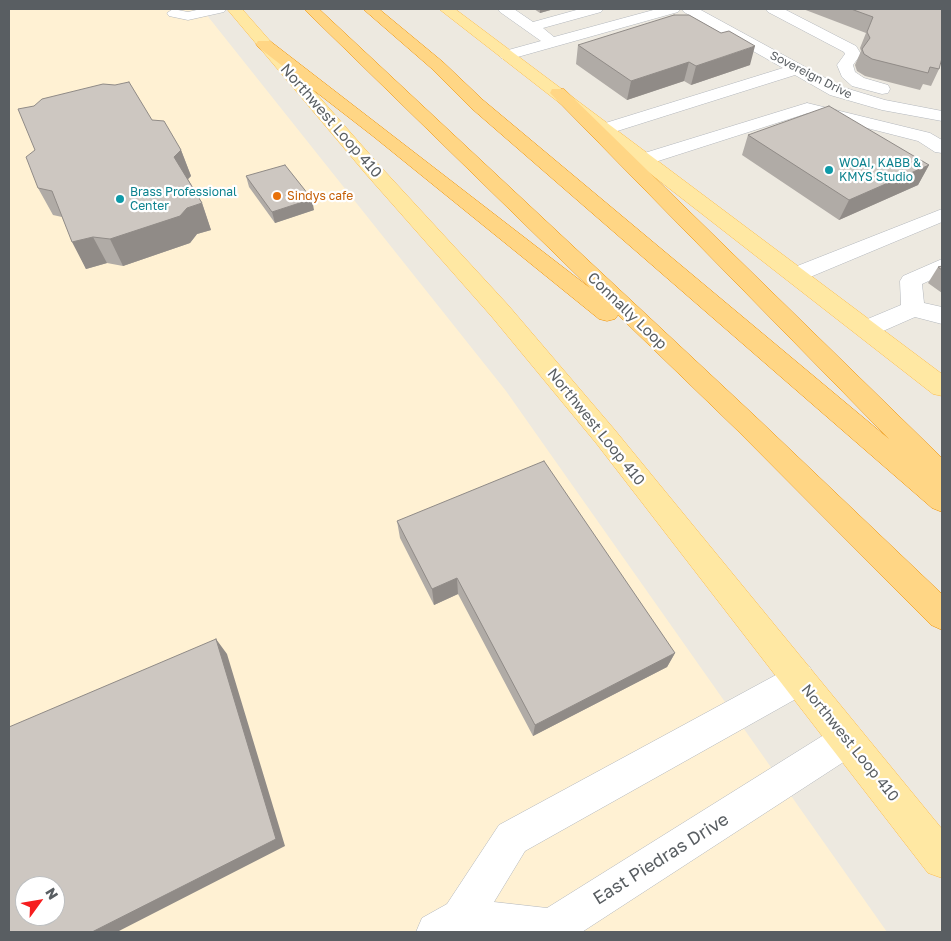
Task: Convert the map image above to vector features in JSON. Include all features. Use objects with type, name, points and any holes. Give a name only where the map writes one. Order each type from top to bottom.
[{"type":"highway","name":"Connally Loop","points":[[310,9],[747,424],[942,615]]},
{"type":"highway","points":[[370,9],[437,65],[477,104],[942,500]]},
{"type":"highway","points":[[264,44],[388,139],[747,424]]},
{"type":"highway","points":[[558,93],[942,475]]},
{"type":"main road","name":"Northwest Loop 410","points":[[234,9],[372,169],[500,311],[605,436],[942,859]]},
{"type":"main road","points":[[446,9],[645,159],[942,388]]},
{"type":"street","points":[[182,9],[174,13],[188,16],[219,9]]},
{"type":"street","points":[[505,9],[553,42]]},
{"type":"street","points":[[532,27],[596,9]]},
{"type":"street","points":[[507,55],[673,9]]},
{"type":"street","name":"Sovereign Drive","points":[[689,9],[836,90],[859,99],[942,116]]},
{"type":"street","points":[[773,9],[850,49],[853,54],[845,66],[848,74],[858,82],[879,89],[942,102]]},
{"type":"street","points":[[756,67],[772,76]]},
{"type":"street","points":[[605,129],[796,69]]},
{"type":"street","points":[[645,159],[806,108],[924,137],[942,148]]},
{"type":"street","points":[[795,275],[942,215]]},
{"type":"street","points":[[913,310],[911,281],[942,266]]},
{"type":"street","points":[[866,329],[913,310],[942,316]]},
{"type":"street","name":"East Piedras Drive","points":[[449,925],[512,838],[798,679]]},
{"type":"street","name":"East Piedras Drive","points":[[449,925],[551,929],[847,740]]},
{"type":"shaded area","points":[[9,9],[202,9],[506,391],[887,932],[9,932]]},
{"type":"building","points":[[851,9],[942,9],[942,58],[939,69],[930,67],[928,73],[872,59],[864,54],[862,49],[870,38],[867,32],[873,17]]},
{"type":"building","points":[[674,15],[689,15],[721,33],[729,31],[755,46],[696,66],[689,62],[631,81],[578,45]]},
{"type":"building","name":"Brass Professional Center","points":[[129,82],[152,120],[164,121],[181,150],[174,157],[202,203],[187,208],[180,216],[110,239],[93,237],[72,242],[52,191],[38,188],[26,157],[35,150],[18,109],[34,106],[42,99],[103,84],[115,85]]},
{"type":"building","points":[[829,106],[929,165],[849,200],[748,135]]},
{"type":"building","points":[[285,165],[312,199],[272,212],[246,176]]},
{"type":"building","points":[[544,461],[675,653],[535,725],[457,578],[432,589],[397,521]]},
{"type":"building","points":[[216,639],[276,839],[92,932],[9,932],[9,727]]},
{"type":"place","name":"WOAI, KABB & KMYS Studio","points":[[829,170]]},
{"type":"place","name":"Sindys cafe","points":[[277,196]]},
{"type":"place","name":"Brass Professional Center","points":[[120,199]]}]
